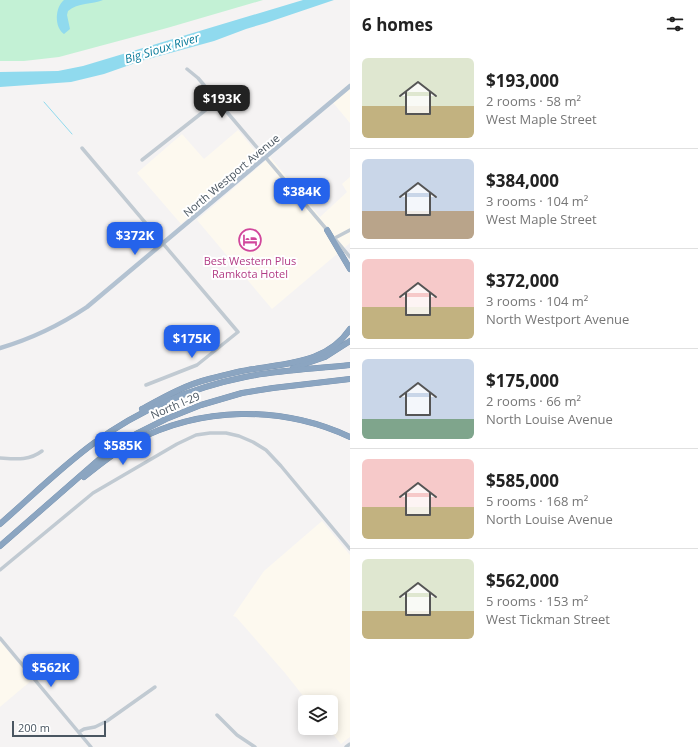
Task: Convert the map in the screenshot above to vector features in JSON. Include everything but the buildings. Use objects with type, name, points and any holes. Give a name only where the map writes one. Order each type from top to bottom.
[{"type":"highway","points":[[327,230],[350,269]]},
{"type":"highway","points":[[126,422],[130,416],[155,402],[200,381],[247,370],[296,363],[317,356],[337,344],[350,329]]},
{"type":"highway","points":[[265,374],[317,361],[338,350],[350,341]]},
{"type":"highway","name":"North I-29","points":[[0,524],[87,448],[126,422],[155,406],[195,390],[232,380],[265,374],[350,364]]},
{"type":"highway","name":"North I-29","points":[[0,546],[97,461],[126,440],[146,428],[189,409],[224,397],[254,391],[350,379]]},
{"type":"highway","points":[[64,490],[78,482],[108,458],[134,442],[170,426],[202,418],[242,413],[277,415],[315,423],[350,437]]},
{"type":"main road","name":"North Westport Avenue","points":[[0,348],[29,338],[72,316],[101,296],[350,86]]},
{"type":"street","points":[[187,69],[198,78],[327,230]]},
{"type":"street","points":[[142,160],[217,101]]},
{"type":"street","points":[[82,148],[238,332],[197,365],[146,385]]},
{"type":"street","points":[[350,230],[333,239],[350,257]]},
{"type":"street","points":[[0,570],[89,496],[184,440],[203,434],[226,433],[246,439],[266,450],[350,549]]},
{"type":"street","points":[[0,458],[27,458],[35,456],[42,451]]},
{"type":"street","points":[[0,638],[91,747]]},
{"type":"street","points":[[79,732],[107,721],[155,687]]},
{"type":"street","points":[[217,715],[236,736],[255,747]]},
{"type":"street","points":[[346,747],[350,744]]},
{"type":"shaded area","points":[[350,83],[350,123],[330,99]]},
{"type":"shaded area","points":[[238,130],[260,157],[181,224],[137,173],[182,134],[204,159]]},
{"type":"shaded area","points":[[270,157],[320,217],[347,192],[342,184],[350,177],[350,243],[272,309],[197,220]]},
{"type":"shaded area","points":[[322,521],[350,555],[350,737],[341,744],[334,735],[338,735],[338,695],[302,695],[236,617],[233,616],[264,571]]},
{"type":"shaded area","points":[[0,641],[32,680],[0,707]]},
{"type":"green space","points":[[0,0],[263,0],[59,57],[24,61],[0,61]]},
{"type":"water","points":[[64,0],[103,0],[76,6],[68,11],[67,15],[70,29],[64,34],[57,22],[57,12]]},
{"type":"water","name":"Big Sioux River","points":[[303,0],[334,0],[214,41],[141,61],[104,74],[71,82],[0,87],[0,72],[58,71],[83,66]]},
{"type":"waterway","points":[[44,102],[72,134]]},
{"type":"place","name":"Best Western Plus Ramkota Hotel","points":[[250,240]]}]
